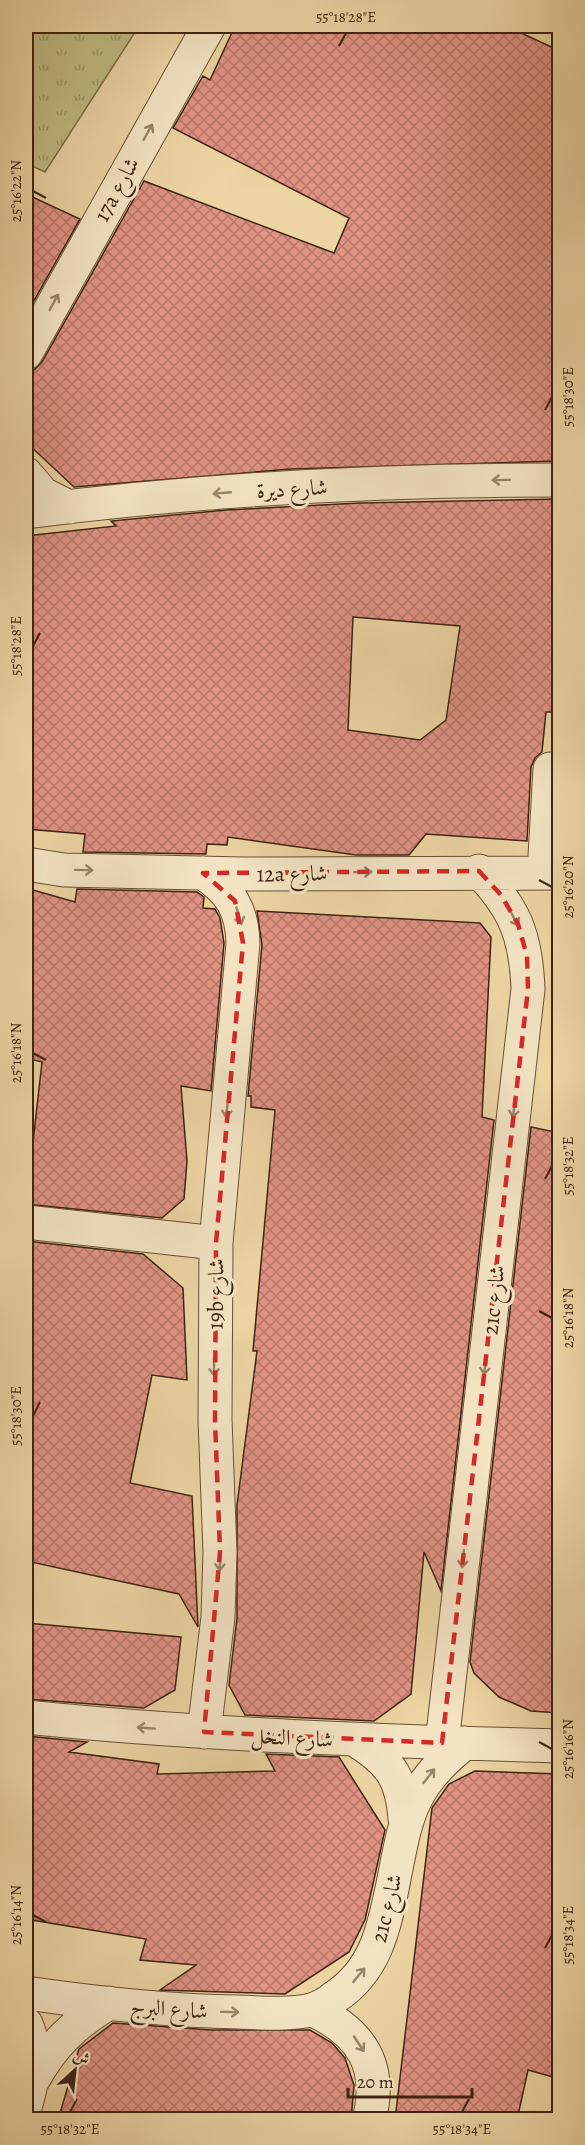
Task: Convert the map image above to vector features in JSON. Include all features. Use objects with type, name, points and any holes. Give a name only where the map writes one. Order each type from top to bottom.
[{"type":"street","name":"17a شارع","points":[[26,353],[209,26]]},
{"type":"street","points":[[26,474],[43,494],[69,507]]},
{"type":"street","name":"شارع ديرة","points":[[26,512],[230,492],[369,484],[560,480]]},
{"type":"street","points":[[550,769],[552,873]]},
{"type":"street","name":"12a شارع","points":[[26,864],[64,870],[203,873],[479,871],[552,873]]},
{"type":"street","name":"21c شارع","points":[[312,2010],[336,1997],[356,1980],[372,1958],[383,1934],[405,1819],[415,1796],[454,1743],[528,989],[527,956],[518,924],[501,895],[479,871]]},
{"type":"street","name":"19b شارع","points":[[203,873],[221,884],[235,901],[242,921],[243,943],[216,1243],[214,1420],[220,1552],[218,1617],[204,1732]]},
{"type":"street","points":[[26,1222],[216,1243]]},
{"type":"street","name":"شارع النخل","points":[[26,1717],[204,1732],[357,1741],[560,1746]]},
{"type":"street","name":"21c شارع","points":[[357,1741],[378,1754],[394,1772],[403,1795],[405,1819]]},
{"type":"street","name":"شارع البرج","points":[[26,1993],[211,2012],[312,2010]]},
{"type":"street","points":[[29,2092],[44,2060],[73,2027],[109,2003]]},
{"type":"street","points":[[312,2010],[336,2020],[355,2037],[368,2058],[374,2083],[369,2120]]},
{"type":"street","points":[[26,2024],[35,2058],[29,2092]]},
{"type":"highlighted area","points":[[479,871],[501,895],[518,924],[527,956],[528,989],[442,1743],[204,1732],[220,1552],[215,1420],[216,1243],[243,943],[235,901],[203,873]]},
{"type":"green space","points":[[26,26],[139,26],[45,172],[26,163]]},
{"type":"building","points":[[235,26],[506,26],[560,51],[560,461],[291,469],[74,487],[26,442],[26,372],[35,369],[42,362],[144,181],[334,253],[349,218],[173,128],[203,76],[210,80]]},
{"type":"building","points":[[26,194],[80,219],[26,315]]},
{"type":"building","points":[[560,499],[560,712],[546,712],[542,752],[535,758],[531,767],[527,841],[426,834],[409,855],[356,855],[228,837],[227,845],[207,844],[206,854],[83,852],[85,834],[26,829],[26,536],[116,526],[111,521],[226,510],[360,503]],"holes":[[[353,617],[460,626],[446,720],[420,740],[348,730]]]},
{"type":"building","points":[[26,888],[75,902],[77,889],[197,892],[204,897],[203,908],[215,909],[220,918],[224,943],[211,1091],[181,1086],[187,1161],[184,1199],[162,1218],[26,1204],[42,1062],[26,1058]]},
{"type":"building","points":[[257,911],[480,923],[491,937],[482,1117],[494,1120],[441,1591],[424,1552],[411,1694],[374,1721],[245,1715],[229,1685],[237,1618],[237,1505],[257,1351],[253,1351],[275,1110],[251,1107],[251,1096],[248,1096],[262,945]]},
{"type":"building","points":[[531,1127],[560,1133],[560,1389],[553,1435],[560,1436],[560,1713],[531,1711],[499,1697],[474,1673],[470,1662]]},
{"type":"building","points":[[26,1241],[143,1254],[183,1288],[187,1380],[152,1375],[130,1483],[192,1496],[198,1627],[179,1594],[26,1561]]},
{"type":"building","points":[[26,1623],[181,1637],[175,1690],[144,1708],[26,1699]]},
{"type":"building","points":[[26,1736],[87,1742],[69,1752],[159,1764],[157,1774],[275,1771],[266,1754],[339,1757],[385,1830],[365,1920],[349,1952],[285,1994],[160,1990],[196,1965],[140,1960],[146,1939],[26,1919]]},
{"type":"building","points":[[475,1771],[560,1774],[560,2079],[528,2070],[517,2120],[395,2120],[432,1808],[449,1784]]},
{"type":"building","points":[[113,2023],[211,2030],[310,2030],[332,2043],[345,2058],[354,2085],[351,2120],[58,2120],[79,2049]]}]
